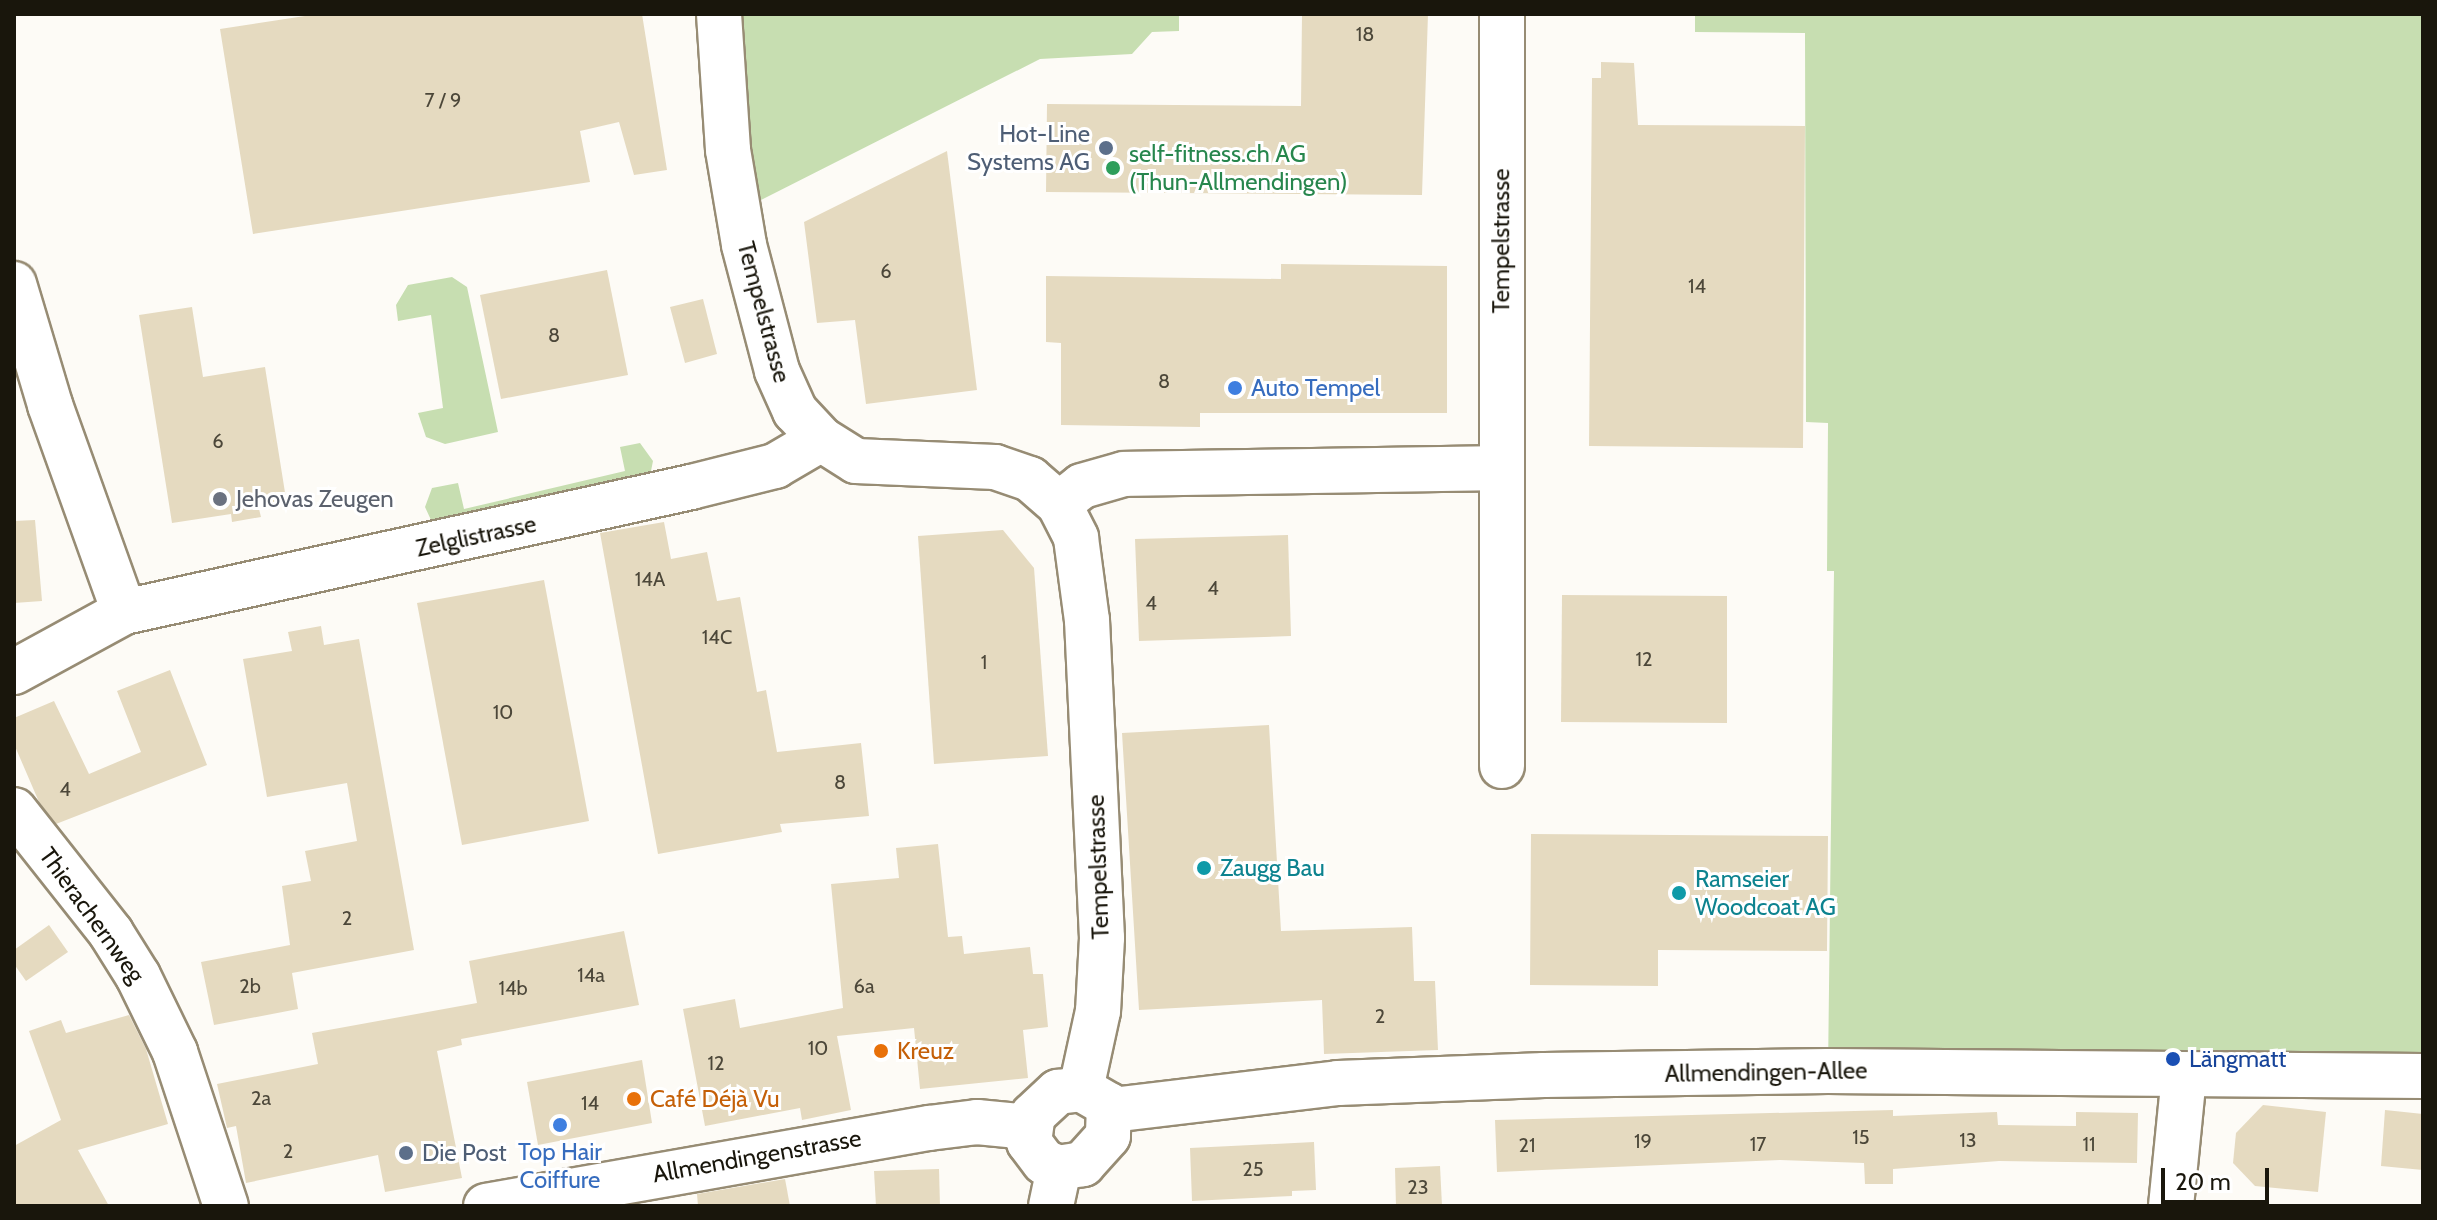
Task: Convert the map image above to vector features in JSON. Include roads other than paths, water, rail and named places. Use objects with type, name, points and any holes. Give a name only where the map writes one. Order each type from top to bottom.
[{"type":"street","name":"Tempelstrasse","points":[[719,14],[728,150],[751,276],[788,398],[821,439],[873,465],[1011,471],[1044,488],[1059,504],[1076,538],[1087,620],[1102,938],[1096,1099],[1108,1136],[1094,1157],[1055,1187],[1035,1153],[1029,1127]]},
{"type":"street","name":"Tempelstrasse","points":[[1502,14],[1502,766]]},
{"type":"street","points":[[14,284],[50,405],[124,612]]},
{"type":"street","name":"Zelglistrasse","points":[[14,672],[124,612],[719,480],[788,461],[821,439]]},
{"type":"street","points":[[1059,504],[1082,486],[1124,474],[1500,468]]},
{"type":"street","name":"Thierachernweg","points":[[14,810],[111,933],[144,988],[175,1052],[226,1206]]},
{"type":"street","name":"Allmendingen-Allee","points":[[1096,1099],[1338,1083],[1544,1075],[1828,1071],[2423,1076]]},
{"type":"street","points":[[2171,1206],[2184,1075]]},
{"type":"street","points":[[1029,1127],[1048,1098],[1096,1099]]},
{"type":"street","name":"Allmendingenstrasse","points":[[486,1206],[904,1132],[977,1122],[1029,1127]]},
{"type":"place","name":"Hot-Line Systems AG","points":[[1106,148]]},
{"type":"place","name":"self-fitness.ch AG (Thun-Allmendingen)","points":[[1113,168]]},
{"type":"place","name":"Auto Tempel","points":[[1235,388]]},
{"type":"place","name":"Jehovas Zeugen","points":[[220,499]]},
{"type":"place","name":"Zaugg Bau","points":[[1204,868]]},
{"type":"place","name":"Ramseier Woodcoat AG","points":[[1679,893]]},
{"type":"place","name":"Kreuz","points":[[881,1051]]},
{"type":"place","name":"Längmatt","points":[[2173,1059]]},
{"type":"place","name":"Café Déjà Vu","points":[[634,1099]]},
{"type":"place","name":"Top Hair Coiffure","points":[[560,1125]]},
{"type":"place","name":"Die Post","points":[[406,1153]]}]
